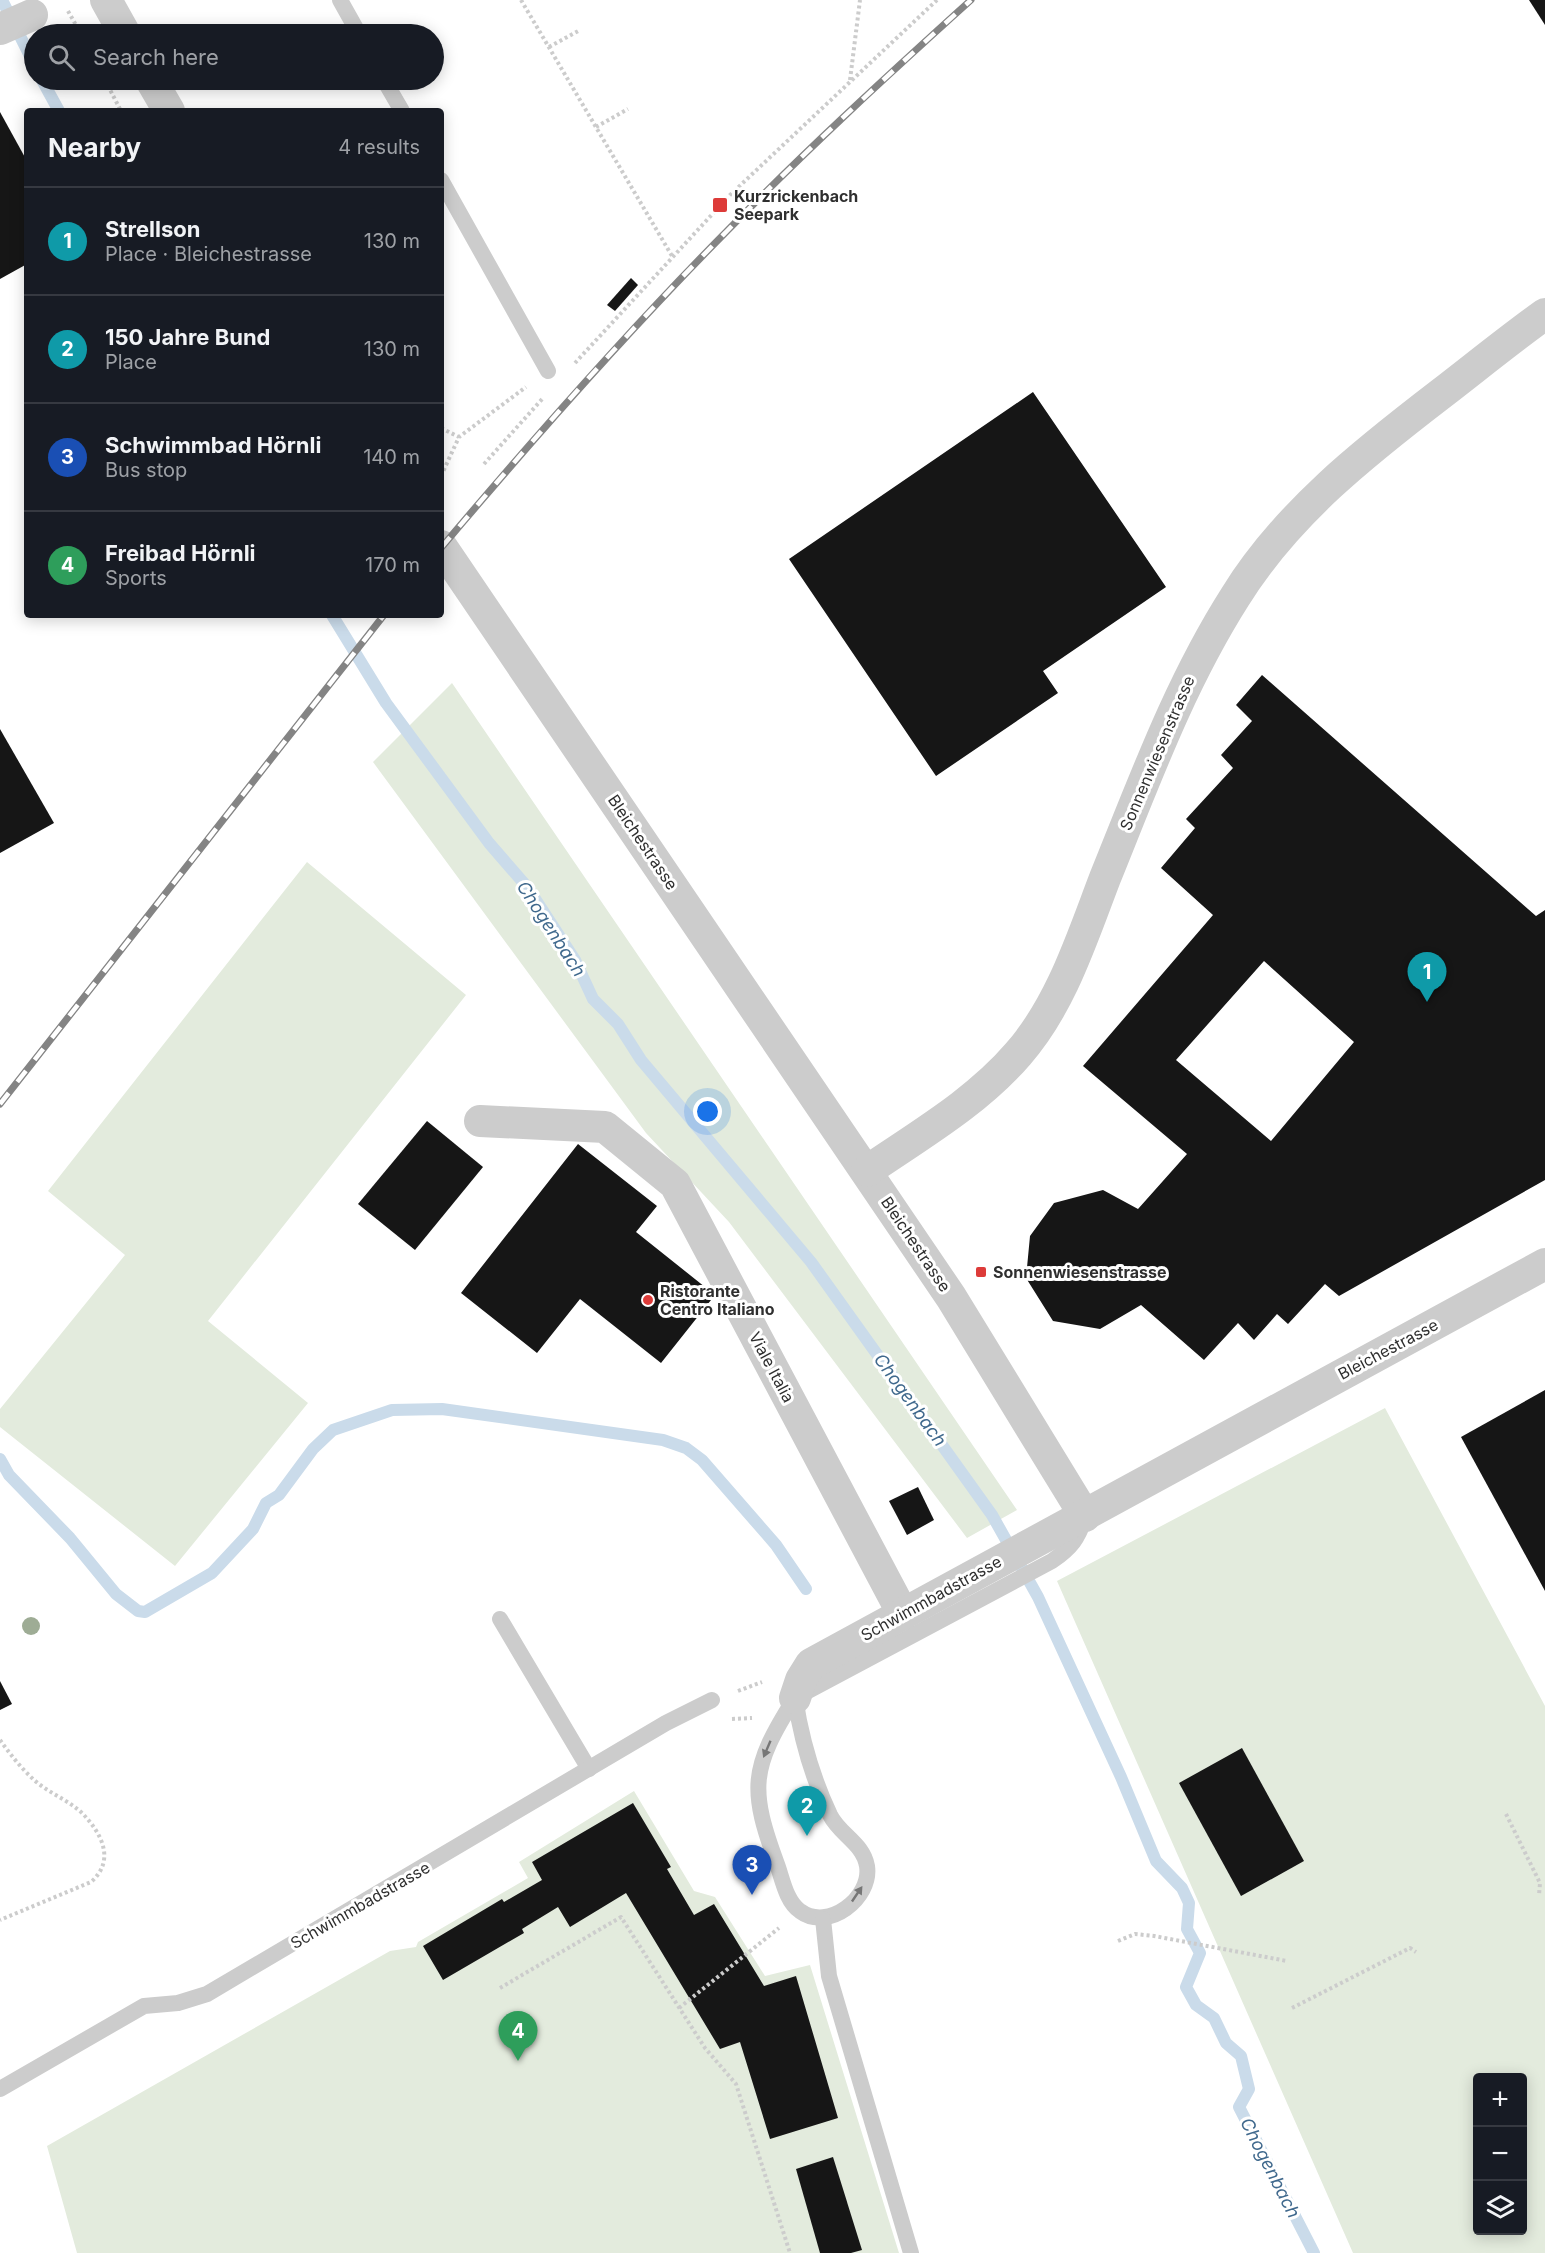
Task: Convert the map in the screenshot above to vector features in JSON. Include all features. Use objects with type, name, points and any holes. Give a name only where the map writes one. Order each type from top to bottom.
[{"type":"street","points":[[106,0],[119,24]]},
{"type":"street","points":[[0,29],[32,15]]},
{"type":"street","points":[[157,90],[167,108]]},
{"type":"street","name":"Sonnenwiesenstrasse","points":[[867,1171],[918,1137],[987,1084],[1018,1054],[1046,1016],[1075,955],[1172,711],[1235,596],[1272,544],[1322,491],[1393,430],[1545,314]]},
{"type":"street","name":"Bleichestrasse","points":[[444,550],[957,1306],[1085,1516],[1545,1264]]},
{"type":"street","name":"Viale Italia","points":[[480,1121],[605,1127],[675,1184],[903,1614]]},
{"type":"street","name":"Schwimmbadstrasse","points":[[795,1698],[801,1680],[811,1664],[903,1614],[999,1575],[1047,1549],[1085,1516]]},
{"type":"lane","points":[[340,0],[353,24]]},
{"type":"lane","points":[[390,90],[400,108]]},
{"type":"lane","points":[[444,185],[548,371]]},
{"type":"lane","points":[[795,1698],[804,1741],[830,1815],[864,1854],[867,1868],[866,1880],[850,1905],[837,1914],[823,1918],[809,1917],[792,1904],[767,1838],[758,1802],[757,1783],[759,1769],[771,1739],[795,1698],[999,1575]]},
{"type":"lane","points":[[500,1619],[589,1769]]},
{"type":"lane","name":"Schwimmbadstrasse","points":[[0,2089],[144,2006],[178,2003],[207,1994],[666,1723],[712,1700]]},
{"type":"lane","points":[[823,1918],[829,1976],[911,2253]]},
{"type":"path","points":[[521,0],[672,256]]},
{"type":"path","points":[[849,80],[860,0]]},
{"type":"path","points":[[571,367],[730,195],[849,80],[937,0]]},
{"type":"path","points":[[67,9],[75,24]]},
{"type":"path","points":[[549,47],[580,30]]},
{"type":"path","points":[[110,90],[119,108]]},
{"type":"path","points":[[596,127],[628,109]]},
{"type":"path","points":[[444,470],[459,437],[548,371]]},
{"type":"path","points":[[484,464],[548,393]]},
{"type":"path","points":[[444,430],[459,437]]},
{"type":"path","points":[[0,1740],[34,1780],[83,1814],[101,1841],[106,1856],[103,1871],[91,1882],[0,1920]]},
{"type":"path","points":[[1506,1814],[1540,1883],[1539,1895]]},
{"type":"path","points":[[680,2008],[800,1911]]},
{"type":"path","points":[[500,1988],[621,1917],[705,2048],[736,2084],[790,2253]]},
{"type":"path","points":[[1118,1941],[1136,1934],[1154,1936],[1287,1961]]},
{"type":"path","points":[[1292,2008],[1410,1948],[1416,1952]]},
{"type":"shaded area","points":[[452,683],[1017,1510],[967,1538],[729,1222],[646,1133],[373,762]]},
{"type":"shaded area","points":[[307,862],[466,995],[208,1321],[308,1403],[175,1566],[0,1427],[0,1409],[125,1255],[48,1191]]},
{"type":"shaded area","points":[[1385,1408],[1545,1706],[1545,2253],[1353,2253],[1057,1581]]},
{"type":"shaded area","points":[[634,1791],[694,1891],[715,1897],[765,1976],[810,1965],[899,2253],[77,2253],[47,2146],[390,1951],[416,1947],[418,1942],[528,1878],[519,1862]]},
{"type":"building","points":[[1529,0],[1545,0],[1545,25]]},
{"type":"building","points":[[0,112],[24,156],[24,266],[0,279]]},
{"type":"building","points":[[631,278],[638,285],[615,311],[607,305]]},
{"type":"building","points":[[1033,392],[1166,587],[1043,671],[1058,693],[936,776],[789,559]]},
{"type":"building","points":[[1262,675],[1536,916],[1545,910],[1545,1180],[1339,1296],[1325,1284],[1288,1324],[1277,1314],[1254,1340],[1238,1323],[1204,1360],[1141,1305],[1100,1329],[1053,1321],[1026,1278],[1030,1236],[1054,1203],[1103,1190],[1138,1209],[1187,1154],[1083,1066],[1213,915],[1161,868],[1195,828],[1186,819],[1233,768],[1221,755],[1252,721],[1236,705]],"holes":[[[1264,961],[1354,1042],[1271,1141],[1176,1060]]]},
{"type":"building","points":[[0,729],[54,823],[0,853]]},
{"type":"building","points":[[427,1121],[483,1167],[415,1250],[358,1204]]},
{"type":"building","points":[[578,1144],[657,1206],[636,1232],[715,1295],[661,1363],[580,1299],[537,1353],[461,1293]]},
{"type":"building","points":[[1545,1390],[1545,1591],[1461,1437]]},
{"type":"building","points":[[918,1487],[934,1520],[907,1535],[889,1501]]},
{"type":"building","points":[[0,1681],[12,1704],[0,1710]]},
{"type":"building","points":[[1242,1748],[1304,1861],[1241,1896],[1179,1783]]},
{"type":"building","points":[[633,1803],[671,1867],[667,1869],[694,1915],[714,1904],[764,1986],[796,1976],[838,2118],[770,2139],[740,2042],[720,2049],[626,1893],[570,1927],[558,1907],[522,1929],[524,1933],[443,1980],[423,1946],[502,1899],[504,1902],[542,1880],[532,1862]]},
{"type":"building","points":[[833,2157],[862,2250],[851,2253],[820,2253],[796,2169]]},
{"type":"waterway","name":"Chogenbach","points":[[2,0],[24,44]]},
{"type":"waterway","name":"Chogenbach","points":[[47,90],[57,108]]},
{"type":"waterway","name":"Chogenbach","points":[[334,618],[386,703],[489,843],[528,888],[575,960],[593,999],[618,1024],[641,1060],[811,1262],[992,1515],[1038,1597],[1121,1777],[1156,1861],[1182,1888],[1189,1903],[1187,1929],[1200,1953],[1186,1987],[1196,2005],[1214,2018],[1226,2043],[1241,2056],[1249,2089],[1239,2107],[1314,2253]]},
{"type":"waterway","points":[[0,1459],[9,1475],[70,1538],[116,1594],[138,1611],[145,1612],[212,1573],[253,1529],[266,1503],[279,1495],[313,1449],[333,1430],[392,1410],[442,1409],[663,1440],[686,1448],[702,1460],[776,1545],[806,1589]]},
{"type":"railway","points":[[444,544],[581,386],[690,269],[756,201],[971,0]]},
{"type":"railway","points":[[0,1104],[382,618]]},
{"type":"place","name":"Kurzrickenbach Seepark","points":[[720,205]]},
{"type":"place","name":"Strellson","points":[[1427,1002]]},
{"type":"place","name":"Sonnenwiesenstrasse","points":[[981,1272]]},
{"type":"place","name":"Ristorante Centro Italiano","points":[[648,1300]]},
{"type":"place","name":"150 Jahre Bund","points":[[807,1836]]},
{"type":"place","name":"Schwimmbad Hörnli","points":[[752,1895]]},
{"type":"place","name":"Freibad Hörnli","points":[[518,2061]]}]
